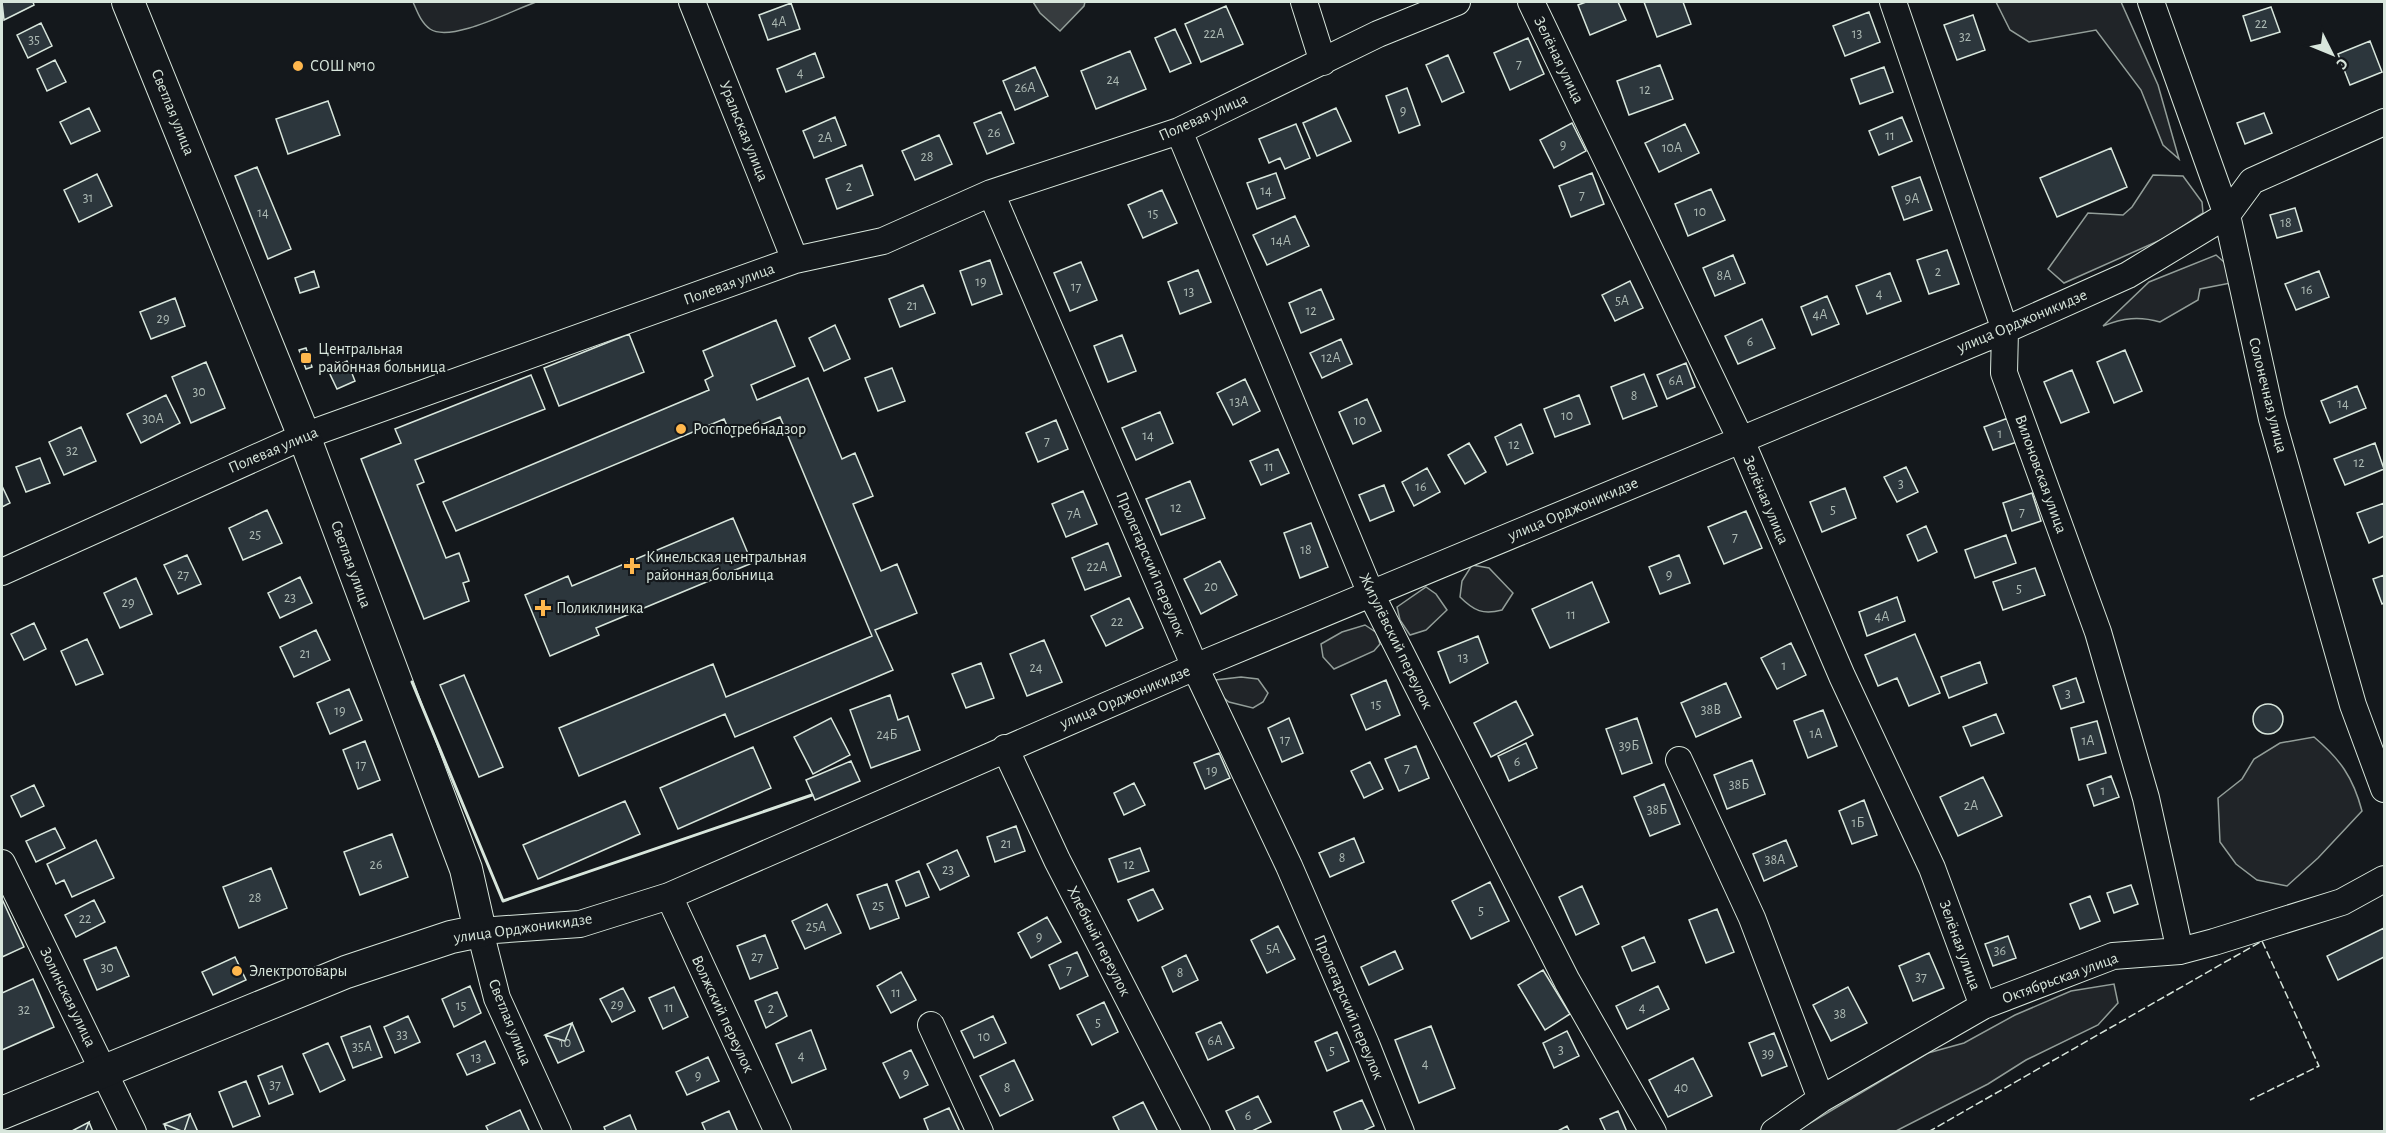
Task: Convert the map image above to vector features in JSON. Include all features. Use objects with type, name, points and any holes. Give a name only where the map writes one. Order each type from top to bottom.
[{"type":"main road","name":"Светлая улица","points":[[128,2],[304,436],[466,868],[480,931]]},
{"type":"main road","name":"улица Орджоникидзе","points":[[2,1113],[346,972],[451,937],[480,931]]},
{"type":"street","name":"Уральская улица","points":[[692,2],[795,260]]},
{"type":"street","points":[[1304,2],[1323,62]]},
{"type":"street","name":"Полевая улица","points":[[2,572],[304,436],[795,260],[883,241],[991,193],[1179,131],[1378,34],[1457,2]]},
{"type":"street","name":"Зелёная улица","points":[[1531,2],[1740,438],[1842,676],[1932,868],[1983,1006]]},
{"type":"street","name":"Вилоновская улица","points":[[1893,2],[2005,330],[2004,373],[2098,632],[2146,798],[2180,951]]},
{"type":"street","name":"Солонечная улица","points":[[2151,2],[2226,214],[2272,419],[2353,705],[2385,789]]},
{"type":"street","name":"улица Орджоникидзе","points":[[480,931],[580,924],[669,896],[1195,667],[1740,438],[2005,330],[2128,275],[2226,214],[2252,181],[2385,123]]},
{"type":"street","name":"Жигулёвский переулок","points":[[1179,131],[1371,594],[1567,981],[1653,1131]]},
{"type":"street","name":"Пролетарский переулок","points":[[991,193],[1195,667],[1293,876],[1401,1131]]},
{"type":"street","name":"Хлебный переулок","points":[[1005,748],[1057,860],[1197,1131]]},
{"type":"street","points":[[1679,760],[1752,918],[1821,1099]]},
{"type":"street","name":"Золинская улица","points":[[2,863],[133,1131]]},
{"type":"street","name":"Октябрьская улица","points":[[1774,1131],[1821,1099],[1983,1006],[2113,956],[2180,951],[2342,902],[2385,879]]},
{"type":"street","name":"Волжский переулок","points":[[669,896],[778,1131]]},
{"type":"street","name":"Светлая улица","points":[[480,931],[497,998],[558,1131]]},
{"type":"street","points":[[931,1025],[980,1131]]},
{"type":"shaded area","points":[[413,2],[536,2],[467,29],[440,32],[424,24]]},
{"type":"shaded area","points":[[1033,2],[1085,2],[1084,6],[1060,31],[1040,13]]},
{"type":"shaded area","points":[[1996,2],[2121,2],[2158,85],[2179,159],[2163,145],[2141,90],[2096,30],[2029,42],[2010,30]]},
{"type":"shaded area","points":[[2153,175],[2183,176],[2202,202],[2203,213],[2165,238],[2064,283],[2048,269],[2088,213],[2123,215],[2132,207]]},
{"type":"shaded area","points":[[2216,255],[2232,269],[2236,282],[2200,289],[2198,300],[2160,322],[2131,319],[2103,326],[2149,282]]},
{"type":"shaded area","points":[[1472,565],[1489,568],[1513,593],[1502,610],[1479,611],[1460,597],[1462,581]]},
{"type":"shaded area","points":[[1426,587],[1436,594],[1447,610],[1426,630],[1410,635],[1400,620],[1397,607]]},
{"type":"shaded area","points":[[1365,625],[1377,633],[1380,644],[1374,651],[1334,669],[1323,657],[1321,644],[1342,632]]},
{"type":"shaded area","points":[[1241,677],[1258,679],[1268,693],[1263,702],[1253,708],[1229,702],[1215,691],[1215,680]]},
{"type":"shaded area","points":[[2314,737],[2331,753],[2350,778],[2362,811],[2318,858],[2287,886],[2257,880],[2236,864],[2220,842],[2218,798],[2242,779],[2254,759],[2280,743]]},
{"type":"shaded area","points":[[2114,984],[2118,1003],[2098,1025],[2026,1060],[1988,1084],[1896,1131],[1795,1132],[1928,1053],[1964,1043],[2015,1015],[2071,991]]},
{"type":"building","points":[[2,2],[33,2],[34,5],[4,20]]},
{"type":"building","points":[[1586,2],[1618,2],[1626,20],[1590,35],[1578,5]]},
{"type":"building","points":[[1644,2],[1683,2],[1691,24],[1657,37]]},
{"type":"building","points":[[791,3],[800,29],[768,40],[759,15]]},
{"type":"building","points":[[1226,6],[1243,44],[1201,62],[1185,24]]},
{"type":"building","points":[[2271,7],[2280,32],[2251,41],[2243,16]]},
{"type":"building","points":[[1869,12],[1880,42],[1845,56],[1833,26]]},
{"type":"building","points":[[1973,15],[1985,50],[1957,60],[1944,25]]},
{"type":"building","points":[[41,23],[52,46],[28,58],[17,35]]},
{"type":"building","points":[[1175,29],[1191,63],[1170,72],[1155,38]]},
{"type":"building","points":[[1528,38],[1544,74],[1510,90],[1494,53]]},
{"type":"building","points":[[2370,41],[2382,72],[2350,85],[2338,54]]},
{"type":"building","points":[[1130,51],[1146,89],[1096,109],[1081,71]]},
{"type":"building","points":[[815,53],[824,77],[786,92],[777,69]]},
{"type":"building","points":[[1448,55],[1464,92],[1442,102],[1426,65]]},
{"type":"building","points":[[55,60],[66,82],[47,91],[37,69]]},
{"type":"building","points":[[1660,65],[1673,99],[1629,115],[1617,81]]},
{"type":"building","points":[[1035,67],[1048,96],[1015,110],[1003,81]]},
{"type":"building","points":[[1884,67],[1893,92],[1860,104],[1851,79]]},
{"type":"building","points":[[1407,88],[1420,125],[1399,133],[1386,96]]},
{"type":"building","points":[[328,101],[340,135],[288,154],[276,119]]},
{"type":"building","points":[[89,108],[100,131],[71,144],[60,122]]},
{"type":"building","points":[[1336,108],[1351,141],[1317,156],[1303,123]]},
{"type":"building","points":[[1001,112],[1014,143],[987,154],[974,123]]},
{"type":"building","points":[[2264,113],[2272,133],[2245,144],[2237,123]]},
{"type":"building","points":[[835,117],[846,145],[814,158],[803,131]]},
{"type":"building","points":[[1902,117],[1912,141],[1879,155],[1869,131]]},
{"type":"building","points":[[1572,123],[1586,151],[1554,168],[1540,140]]},
{"type":"building","points":[[1296,124],[1310,158],[1285,169],[1280,158],[1269,163],[1259,139]]},
{"type":"building","points":[[1685,124],[1699,153],[1659,172],[1645,143]]},
{"type":"building","points":[[939,135],[952,164],[915,180],[902,151]]},
{"type":"building","points":[[2111,148],[2127,187],[2057,217],[2040,178]]},
{"type":"building","points":[[862,165],[873,195],[837,209],[826,179]]},
{"type":"building","points":[[257,167],[291,249],[268,259],[235,176]]},
{"type":"building","points":[[1276,173],[1285,198],[1257,209],[1247,183]]},
{"type":"building","points":[[1592,173],[1604,204],[1571,217],[1559,186]]},
{"type":"building","points":[[97,174],[112,206],[79,222],[64,190]]},
{"type":"building","points":[[1920,177],[1932,210],[1904,220],[1892,187]]},
{"type":"building","points":[[1711,189],[1725,220],[1688,236],[1675,204]]},
{"type":"building","points":[[1162,190],[1177,223],[1143,238],[1128,205]]},
{"type":"building","points":[[2295,208],[2302,231],[2277,238],[2270,215]]},
{"type":"building","points":[[1295,216],[1309,246],[1267,265],[1253,235]]},
{"type":"building","points":[[1947,250],[1959,284],[1929,294],[1917,260]]},
{"type":"building","points":[[1733,255],[1745,283],[1715,296],[1703,268]]},
{"type":"building","points":[[990,260],[1002,294],[972,305],[960,271]]},
{"type":"building","points":[[1081,262],[1097,300],[1070,311],[1054,273]]},
{"type":"building","points":[[1198,270],[1211,302],[1180,314],[1168,282]]},
{"type":"building","points":[[314,271],[319,287],[300,293],[295,278]]},
{"type":"building","points":[[2319,271],[2329,297],[2296,310],[2285,284]]},
{"type":"building","points":[[1890,273],[1901,301],[1867,314],[1856,286]]},
{"type":"building","points":[[1630,281],[1643,308],[1615,321],[1602,295]]},
{"type":"building","points":[[923,285],[935,313],[900,327],[889,299]]},
{"type":"building","points":[[1321,289],[1334,319],[1301,333],[1289,303]]},
{"type":"building","points":[[1827,296],[1839,324],[1812,335],[1801,307]]},
{"type":"building","points":[[175,298],[185,326],[151,339],[140,312]]},
{"type":"building","points":[[1762,319],[1775,348],[1738,364],[1725,336]]},
{"type":"building","points":[[776,320],[795,366],[751,385],[757,400],[808,378],[842,459],[855,453],[873,496],[853,504],[881,571],[897,564],[917,613],[875,630],[893,670],[735,737],[725,714],[579,776],[559,728],[713,664],[726,697],[872,636],[780,417],[732,437],[724,419],[456,531],[443,502],[709,390],[705,380],[713,376],[703,351]]},
{"type":"building","points":[[835,325],[850,359],[824,371],[809,338]]},
{"type":"building","points":[[629,334],[644,372],[559,406],[544,368]]},
{"type":"building","points":[[1122,335],[1136,371],[1108,382],[1094,346]]},
{"type":"building","points":[[1341,339],[1352,364],[1322,378],[1310,353]]},
{"type":"building","points":[[306,348],[312,367],[306,369],[299,350]]},
{"type":"building","points":[[2125,350],[2142,391],[2114,403],[2097,362]]},
{"type":"building","points":[[347,361],[355,381],[337,389],[328,370]]},
{"type":"building","points":[[206,362],[225,408],[191,423],[172,377]]},
{"type":"building","points":[[1686,363],[1695,387],[1667,399],[1657,375]]},
{"type":"building","points":[[892,368],[905,401],[878,411],[865,378]]},
{"type":"building","points":[[2072,370],[2089,412],[2061,423],[2044,382]]},
{"type":"building","points":[[1644,374],[1657,406],[1623,419],[1611,387]]},
{"type":"building","points":[[531,375],[545,409],[415,460],[424,482],[417,485],[446,558],[459,553],[469,581],[463,583],[469,601],[424,619],[361,459],[401,443],[395,429]]},
{"type":"building","points":[[1245,379],[1260,411],[1233,425],[1217,393]]},
{"type":"building","points":[[2357,386],[2366,408],[2330,423],[2321,401]]},
{"type":"building","points":[[166,395],[180,423],[141,443],[127,414]]},
{"type":"building","points":[[1579,395],[1590,424],[1555,437],[1544,409]]},
{"type":"building","points":[[1367,399],[1381,431],[1353,444],[1339,412]]},
{"type":"building","points":[[1160,412],[1173,443],[1136,460],[1122,428]]},
{"type":"building","points":[[2008,418],[2017,442],[1993,450],[1984,427]]},
{"type":"building","points":[[1056,420],[1068,449],[1038,462],[1026,433]]},
{"type":"building","points":[[1521,424],[1533,453],[1507,465],[1495,437]]},
{"type":"building","points":[[81,427],[96,461],[64,475],[49,442]]},
{"type":"building","points":[[1469,443],[1486,472],[1465,484],[1448,455]]},
{"type":"building","points":[[2375,443],[2384,469],[2345,485],[2334,459]]},
{"type":"building","points":[[1278,449],[1289,473],[1261,485],[1250,461]]},
{"type":"building","points":[[40,458],[50,483],[26,492],[16,467]]},
{"type":"building","points":[[1906,467],[1918,492],[1897,502],[1884,477]]},
{"type":"building","points":[[1427,468],[1440,492],[1414,506],[1402,482]]},
{"type":"building","points":[[1190,481],[1205,518],[1161,535],[1146,499]]},
{"type":"building","points":[[1384,485],[1394,511],[1370,521],[1359,495]]},
{"type":"building","points":[[2,486],[10,503],[2,507]]},
{"type":"building","points":[[1845,488],[1856,518],[1822,532],[1810,502]]},
{"type":"building","points":[[1083,491],[1097,524],[1066,537],[1052,504]]},
{"type":"building","points":[[2032,493],[2041,521],[2012,531],[2003,503]]},
{"type":"building","points":[[2384,503],[2384,536],[2369,543],[2357,513]]},
{"type":"building","points":[[267,510],[282,543],[243,560],[229,528]]},
{"type":"building","points":[[1746,511],[1762,548],[1724,564],[1708,527]]},
{"type":"building","points":[[733,518],[752,563],[596,628],[599,635],[550,656],[525,595],[568,576],[572,586]]},
{"type":"building","points":[[1311,523],[1328,567],[1300,578],[1284,533]]},
{"type":"building","points":[[1926,526],[1937,552],[1918,561],[1907,535]]},
{"type":"building","points":[[2006,535],[2016,563],[1975,578],[1965,550]]},
{"type":"building","points":[[1108,543],[1121,576],[1085,590],[1072,558]]},
{"type":"building","points":[[187,555],[201,584],[178,594],[164,565]]},
{"type":"building","points":[[1679,555],[1690,583],[1660,594],[1649,567]]},
{"type":"building","points":[[1220,561],[1237,595],[1201,614],[1184,579]]},
{"type":"building","points":[[2035,568],[2045,595],[2003,610],[1993,582]]},
{"type":"building","points":[[2384,575],[2384,603],[2382,604],[2373,579]]},
{"type":"building","points":[[300,577],[312,603],[280,618],[268,593]]},
{"type":"building","points":[[136,578],[152,614],[120,628],[104,593]]},
{"type":"building","points":[[1592,582],[1609,622],[1550,648],[1532,609]]},
{"type":"building","points":[[1897,597],[1905,621],[1867,636],[1859,612]]},
{"type":"building","points":[[1129,598],[1143,628],[1106,646],[1091,616]]},
{"type":"building","points":[[34,623],[46,649],[24,660],[11,634]]},
{"type":"building","points":[[316,630],[330,660],[294,677],[280,647]]},
{"type":"building","points":[[1915,634],[1940,693],[1909,706],[1897,678],[1878,686],[1865,655]]},
{"type":"building","points":[[1478,636],[1488,663],[1450,683],[1438,652]]},
{"type":"building","points":[[87,639],[103,674],[76,685],[61,651]]},
{"type":"building","points":[[1044,640],[1062,682],[1027,696],[1010,654]]},
{"type":"building","points":[[1791,643],[1806,675],[1777,689],[1761,658]]},
{"type":"building","points":[[1980,662],[1987,683],[1949,698],[1941,677]]},
{"type":"building","points":[[981,663],[994,698],[966,708],[952,674]]},
{"type":"building","points":[[464,675],[503,767],[479,777],[440,685]]},
{"type":"building","points":[[2076,678],[2084,702],[2061,709],[2053,686]]},
{"type":"building","points":[[1386,680],[1400,715],[1366,730],[1351,695]]},
{"type":"building","points":[[1726,683],[1741,717],[1696,737],[1681,703]]},
{"type":"building","points":[[349,689],[362,720],[330,734],[317,703]]},
{"type":"building","points":[[890,695],[898,720],[908,716],[920,750],[871,768],[850,710]]},
{"type":"building","points":[[1516,701],[1533,735],[1491,757],[1474,723]]},
{"type":"building","points":[[2268,704],[2278,709],[2283,719],[2278,729],[2268,734],[2258,729],[2253,719],[2258,709]]},
{"type":"building","points":[[1823,710],[1837,746],[1808,758],[1794,721]]},
{"type":"building","points":[[1996,714],[2004,733],[1971,746],[1963,727]]},
{"type":"building","points":[[831,718],[850,755],[813,774],[794,737]]},
{"type":"building","points":[[1289,718],[1303,753],[1282,762],[1268,728]]},
{"type":"building","points":[[1637,718],[1652,763],[1622,774],[1606,729]]},
{"type":"building","points":[[2097,721],[2106,753],[2079,760],[2071,728]]},
{"type":"building","points":[[365,741],[380,780],[358,789],[343,750]]},
{"type":"building","points":[[1526,743],[1537,768],[1509,781],[1498,756]]},
{"type":"building","points":[[1416,746],[1429,778],[1399,791],[1385,759]]},
{"type":"building","points":[[753,747],[771,788],[678,829],[660,788]]},
{"type":"building","points":[[1219,753],[1230,778],[1205,789],[1194,763]]},
{"type":"building","points":[[1752,760],[1765,794],[1727,809],[1714,775]]},
{"type":"building","points":[[851,761],[860,781],[815,800],[806,780]]},
{"type":"building","points":[[1370,762],[1383,789],[1364,798],[1351,771]]},
{"type":"building","points":[[2111,776],[2119,797],[2094,806],[2087,785]]},
{"type":"building","points":[[1983,777],[2002,816],[1958,836],[1940,797]]},
{"type":"building","points":[[1134,783],[1145,805],[1124,815],[1114,793]]},
{"type":"building","points":[[1664,784],[1680,824],[1650,836],[1634,797]]},
{"type":"building","points":[[34,785],[44,806],[21,817],[11,796]]},
{"type":"building","points":[[1864,800],[1877,835],[1852,844],[1839,811]]},
{"type":"building","points":[[625,801],[640,834],[538,879],[523,845]]},
{"type":"building","points":[[1016,826],[1025,851],[995,862],[987,837]]},
{"type":"building","points":[[55,828],[65,848],[36,862],[26,841]]},
{"type":"building","points":[[392,834],[408,877],[360,895],[344,852]]},
{"type":"building","points":[[1354,838],[1364,862],[1330,877],[1319,853]]},
{"type":"building","points":[[96,840],[114,878],[72,897],[64,880],[56,884],[47,864]]},
{"type":"building","points":[[1786,840],[1797,866],[1764,881],[1753,854]]},
{"type":"building","points":[[1140,848],[1149,871],[1118,882],[1109,859]]},
{"type":"building","points":[[957,850],[969,876],[940,890],[927,864]]},
{"type":"building","points":[[271,868],[287,908],[239,928],[223,887]]},
{"type":"building","points":[[919,871],[929,897],[906,906],[896,881]]},
{"type":"building","points":[[1490,882],[1509,921],[1471,939],[1452,901]]},
{"type":"building","points":[[887,884],[899,918],[870,929],[857,895]]},
{"type":"building","points":[[2131,885],[2138,904],[2114,913],[2107,893]]},
{"type":"building","points":[[1582,886],[1599,924],[1576,935],[1559,897]]},
{"type":"building","points":[[1153,889],[1163,909],[1138,921],[1128,900]]},
{"type":"building","points":[[2090,896],[2100,921],[2080,929],[2070,904]]},
{"type":"building","points":[[2,899],[24,947],[2,957]]},
{"type":"building","points":[[94,900],[105,922],[76,937],[65,915]]},
{"type":"building","points":[[827,904],[841,933],[805,949],[792,921]]},
{"type":"building","points":[[1717,909],[1734,952],[1706,963],[1689,920]]},
{"type":"building","points":[[1047,917],[1061,942],[1031,958],[1018,933]]},
{"type":"building","points":[[1278,926],[1295,959],[1267,973],[1251,940]]},
{"type":"building","points":[[2384,928],[2384,957],[2338,980],[2327,956]]},
{"type":"building","points":[[765,935],[778,968],[750,979],[737,946]]},
{"type":"building","points":[[2008,936],[2016,958],[1993,966],[1985,944]]},
{"type":"building","points":[[1644,937],[1655,962],[1632,971],[1622,947]]},
{"type":"building","points":[[116,947],[129,976],[97,990],[84,960]]},
{"type":"building","points":[[1395,951],[1403,969],[1369,985],[1361,967]]},
{"type":"building","points":[[1077,952],[1088,976],[1060,989],[1049,965]]},
{"type":"building","points":[[1929,953],[1944,988],[1913,1001],[1899,966]]},
{"type":"building","points":[[1186,955],[1198,980],[1173,992],[1162,967]]},
{"type":"building","points":[[235,957],[246,980],[213,995],[202,972]]},
{"type":"building","points":[[1543,970],[1570,1014],[1545,1030],[1518,985]]},
{"type":"building","points":[[901,972],[916,1000],[891,1013],[877,986]]},
{"type":"building","points":[[33,979],[54,1027],[2,1050],[2,993]]},
{"type":"building","points":[[470,986],[481,1013],[454,1027],[442,999]]},
{"type":"building","points":[[1658,986],[1669,1009],[1627,1029],[1616,1006]]},
{"type":"building","points":[[674,987],[688,1017],[663,1029],[649,998]]},
{"type":"building","points":[[1848,987],[1867,1023],[1831,1041],[1813,1005]]},
{"type":"building","points":[[623,988],[635,1011],[612,1022],[600,999]]},
{"type":"building","points":[[777,992],[787,1016],[766,1028],[755,1001]]},
{"type":"building","points":[[1104,1002],[1118,1032],[1092,1045],[1077,1015]]},
{"type":"building","points":[[408,1016],[420,1042],[395,1053],[384,1027]]},
{"type":"building","points":[[993,1016],[1006,1043],[974,1058],[961,1031]]},
{"type":"building","points":[[1221,1022],[1234,1048],[1208,1060],[1196,1033]]},
{"type":"building","points":[[572,1023],[584,1051],[558,1063],[545,1035]]},
{"type":"building","points":[[572,1023],[565,1041],[545,1035]]},
{"type":"building","points":[[370,1026],[382,1057],[353,1068],[341,1037]]},
{"type":"building","points":[[1431,1026],[1455,1088],[1419,1103],[1395,1040]]},
{"type":"building","points":[[811,1030],[826,1069],[792,1083],[776,1044]]},
{"type":"building","points":[[1567,1031],[1579,1056],[1554,1068],[1543,1043]]},
{"type":"building","points":[[1337,1032],[1349,1061],[1327,1071],[1315,1042]]},
{"type":"building","points":[[1774,1033],[1787,1066],[1762,1076],[1749,1043]]},
{"type":"building","points":[[485,1041],[495,1063],[467,1075],[457,1054]]},
{"type":"building","points":[[328,1043],[345,1080],[320,1092],[303,1054]]},
{"type":"building","points":[[911,1050],[928,1085],[900,1098],[883,1063]]},
{"type":"building","points":[[708,1057],[719,1081],[687,1095],[676,1072]]},
{"type":"building","points":[[1693,1058],[1712,1096],[1668,1117],[1649,1080]]},
{"type":"building","points":[[1014,1060],[1033,1100],[1000,1116],[980,1076]]},
{"type":"building","points":[[282,1066],[293,1094],[269,1104],[258,1076]]},
{"type":"building","points":[[246,1081],[260,1116],[233,1127],[219,1092]]},
{"type":"building","points":[[1258,1096],[1271,1122],[1250,1132],[1236,1132],[1226,1111]]},
{"type":"building","points":[[1362,1100],[1374,1126],[1361,1132],[1342,1132],[1334,1112]]},
{"type":"building","points":[[1143,1102],[1158,1132],[1120,1132],[1113,1117]]},
{"type":"building","points":[[949,1108],[960,1132],[929,1132],[924,1119]]},
{"type":"building","points":[[520,1110],[530,1132],[489,1132],[486,1126]]},
{"type":"building","points":[[729,1111],[738,1132],[706,1132],[702,1123]]},
{"type":"building","points":[[1618,1111],[1627,1132],[1606,1132],[1600,1119]]},
{"type":"building","points":[[190,1114],[198,1132],[167,1132],[164,1124]]},
{"type":"building","points":[[190,1114],[184,1132],[164,1124]]},
{"type":"building","points":[[630,1115],[637,1132],[606,1132],[604,1127]]},
{"type":"building","points":[[89,1122],[93,1132],[70,1132]]},
{"type":"building","points":[[89,1122],[85,1132],[70,1132]]},
{"type":"building","points":[[1567,1126],[1570,1132],[1556,1132]]},
{"type":"fence","points":[[1928,1132],[2262,941],[2319,1066],[2250,1100]]},
{"type":"wall","points":[[412,682],[503,901],[812,795]]},
{"type":"place","name":"СОШ №10","points":[[298,66]]},
{"type":"place","name":"Центральная районная больница","points":[[306,358]]},
{"type":"place","name":"Роспотребнадзор","points":[[681,429]]},
{"type":"place","name":"Кинельская центральная районная больница","points":[[632,566]]},
{"type":"place","name":"Поликлиника","points":[[543,608]]},
{"type":"place","name":"Электротовары","points":[[237,971]]}]
